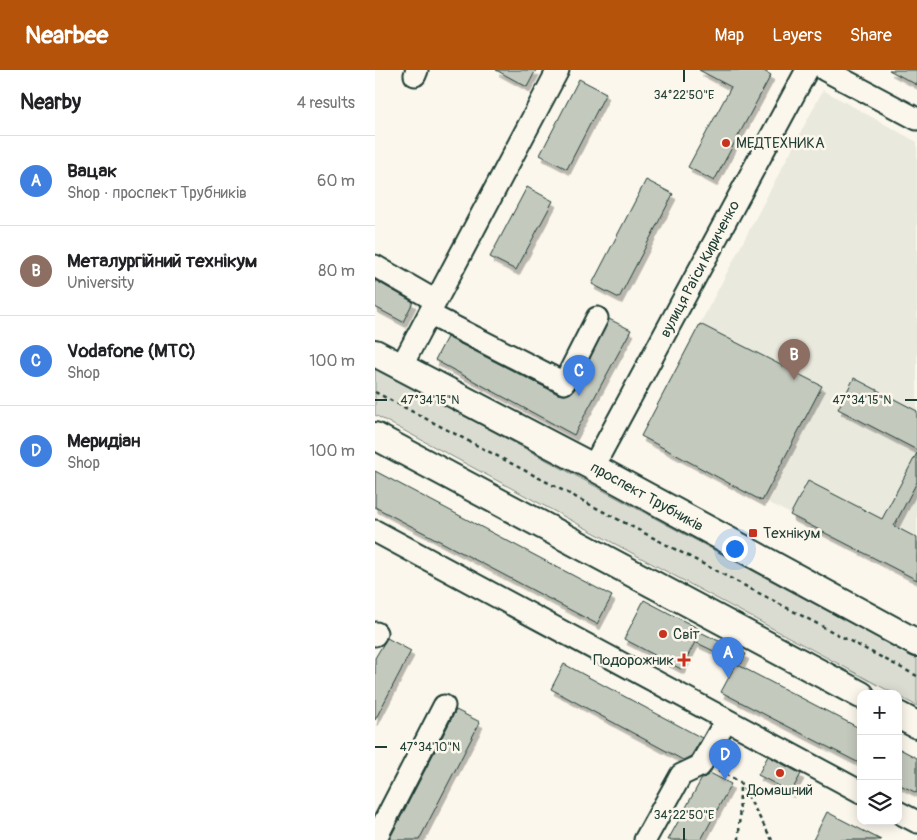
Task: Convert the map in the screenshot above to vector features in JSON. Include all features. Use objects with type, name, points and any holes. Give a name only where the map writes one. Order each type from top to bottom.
[{"type":"main road","name":"проспект Трубників","points":[[375,353],[593,467],[917,644]]},
{"type":"main road","points":[[375,436],[857,693]]},
{"type":"main road","points":[[902,717],[917,725]]},
{"type":"street","points":[[401,367],[558,70]]},
{"type":"street","name":"вулиця Раїси Кириченко","points":[[593,467],[807,70]]},
{"type":"street","points":[[825,70],[917,119]]},
{"type":"street","points":[[375,266],[433,308],[563,383],[597,318]]},
{"type":"street","points":[[375,531],[857,790]]},
{"type":"street","points":[[375,840],[443,706]]},
{"type":"street","points":[[645,840],[681,775],[700,766],[727,720]]},
{"type":"street","points":[[902,814],[917,822]]},
{"type":"path","points":[[375,392],[917,676]]},
{"type":"path","points":[[703,762],[740,782],[772,840]]},
{"type":"path","points":[[739,840],[740,782]]},
{"type":"shaded area","points":[[823,90],[917,142],[917,580],[641,436]]},
{"type":"shaded area","points":[[375,368],[917,659],[917,706],[902,698],[902,690],[887,690],[375,415]]},
{"type":"building","points":[[496,70],[536,70],[527,87]]},
{"type":"building","points":[[699,70],[762,70],[771,75],[714,181],[688,167],[731,87]]},
{"type":"building","points":[[889,70],[917,70],[917,85]]},
{"type":"building","points":[[579,79],[606,93],[567,169],[540,155]]},
{"type":"building","points":[[646,180],[673,194],[619,298],[592,284]]},
{"type":"building","points":[[527,187],[553,201],[516,270],[490,257]]},
{"type":"building","points":[[375,280],[413,302],[403,322],[375,307]]},
{"type":"building","points":[[609,319],[631,330],[574,435],[435,360],[447,337],[558,394],[565,395],[575,389]]},
{"type":"building","points":[[700,324],[822,386],[762,501],[641,436]]},
{"type":"building","points":[[854,378],[917,411],[917,450],[838,409]]},
{"type":"building","points":[[917,453],[917,482],[894,526],[917,538],[917,580],[790,515],[808,481],[882,519]]},
{"type":"building","points":[[375,471],[612,596],[597,624],[375,507]]},
{"type":"building","name":"Світ","points":[[644,600],[701,630],[700,632],[746,654],[741,664],[695,642],[681,669],[624,639]]},
{"type":"building","points":[[387,638],[411,651],[375,720],[375,658]]},
{"type":"building","points":[[564,664],[702,738],[691,756],[683,760],[551,689]]},
{"type":"building","points":[[736,664],[857,727],[857,762],[721,692]]},
{"type":"building","points":[[456,710],[480,722],[419,840],[389,840]]},
{"type":"building","points":[[902,750],[917,758],[917,793],[902,786]]},
{"type":"building","name":"Домашний","points":[[768,756],[801,774],[791,792],[758,775]]},
{"type":"building","points":[[710,773],[731,784],[701,840],[668,840],[701,780]]},
{"type":"building","points":[[827,812],[881,840],[813,840]]},
{"type":"place","name":"МЕДТЕХНИКА","points":[[726,143]]},
{"type":"place","name":"Металургійний технікум","points":[[794,380]]},
{"type":"place","name":"Vodafone (МТС)","points":[[579,396]]},
{"type":"place","name":"Технікум","points":[[753,533]]},
{"type":"place","name":"Світ","points":[[663,634]]},
{"type":"place","name":"Подорожник","points":[[684,660]]},
{"type":"place","name":"Вацак","points":[[728,678]]},
{"type":"place","name":"Домашний","points":[[780,773]]},
{"type":"place","name":"Меридіан","points":[[725,780]]}]
